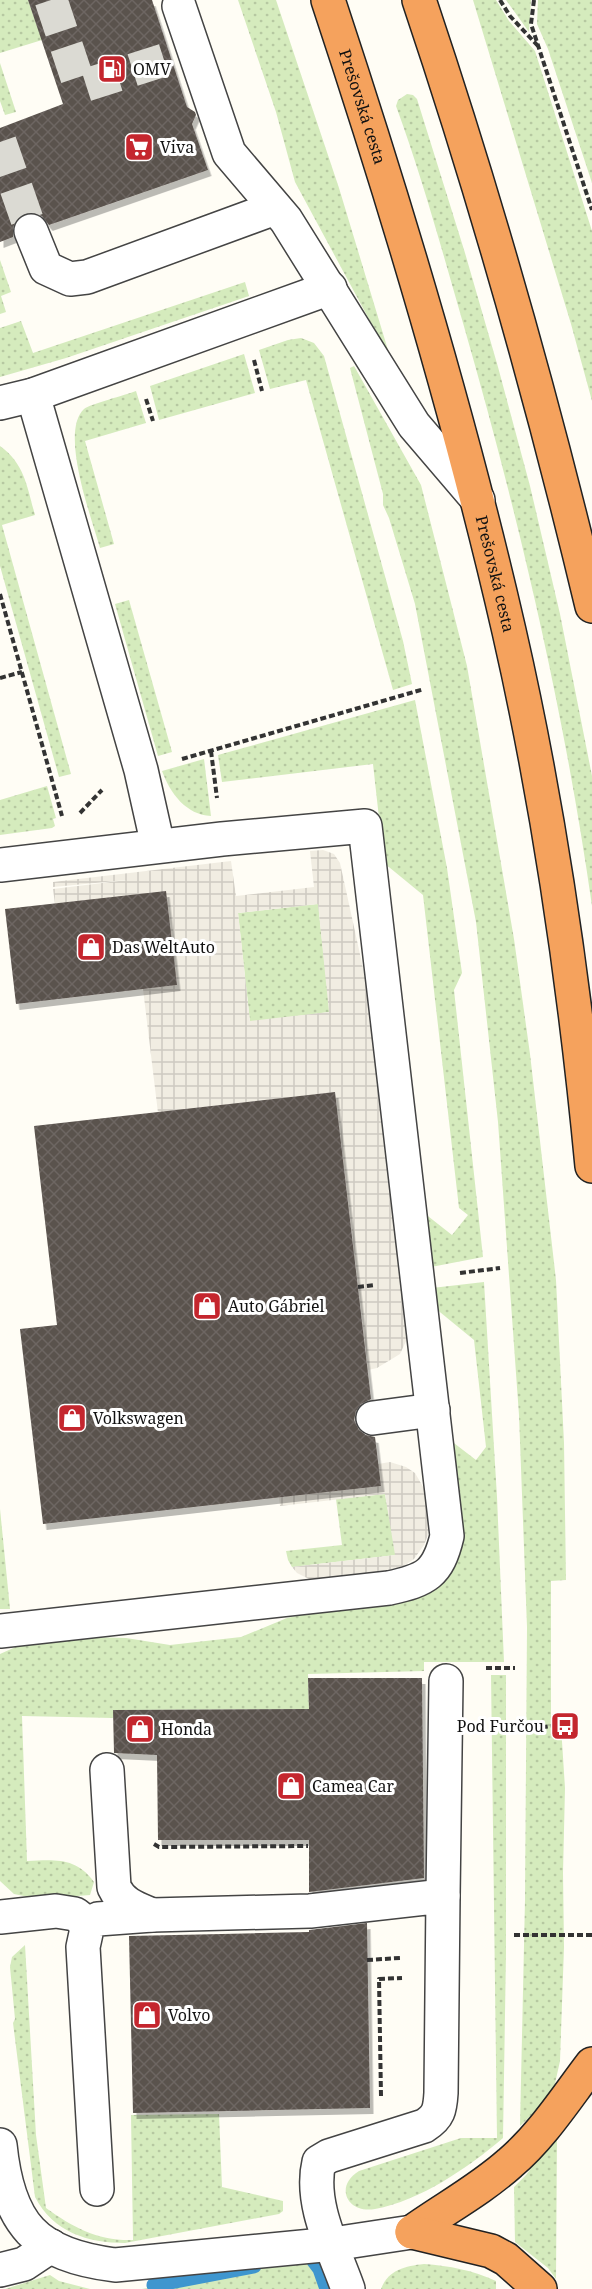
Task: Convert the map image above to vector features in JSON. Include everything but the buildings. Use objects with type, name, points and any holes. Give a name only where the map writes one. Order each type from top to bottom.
[{"type":"highway","name":"Prešovská cesta","points":[[328,0],[412,262],[478,500],[510,633],[555,873],[592,1166]]},
{"type":"highway","points":[[419,0],[454,104],[527,347],[592,606]]},
{"type":"highway","points":[[412,2232],[472,2193],[510,2164],[529,2145],[592,2064]]},
{"type":"highway","points":[[412,2232],[491,2251],[506,2259],[540,2289]]},
{"type":"lane","points":[[179,6],[182,54],[229,153],[286,220],[414,425],[478,500]]},
{"type":"lane","points":[[30,231],[46,268],[70,279],[87,276],[275,208]]},
{"type":"lane","points":[[0,403],[33,395],[330,288]]},
{"type":"lane","points":[[33,395],[141,770],[158,846]]},
{"type":"lane","points":[[0,865],[158,846],[365,826],[447,1536],[442,1557],[433,1571],[415,1582],[389,1588],[0,1631]]},
{"type":"lane","points":[[373,1418],[433,1410]]},
{"type":"lane","points":[[348,2289],[318,2205],[315,2178],[319,2162],[329,2156],[424,2126],[436,2119],[440,2109],[446,1681]]},
{"type":"lane","points":[[107,1770],[114,1887],[119,1897],[131,1907],[152,1915]]},
{"type":"lane","points":[[88,1924],[98,1919],[152,1915],[310,1911],[443,1896]]},
{"type":"lane","points":[[0,1917],[56,1911],[75,1914],[88,1924]]},
{"type":"lane","points":[[88,1924],[83,1947],[97,2189]]},
{"type":"lane","points":[[0,2145],[9,2197],[18,2218],[32,2233],[51,2246],[69,2256],[88,2262],[115,2265],[333,2244],[412,2232]]},
{"type":"lane","points":[[0,2270],[24,2264],[51,2246]]},
{"type":"path","points":[[500,0],[510,16],[538,46]]},
{"type":"path","points":[[534,0],[531,24],[592,210]]},
{"type":"path","points":[[0,594],[62,816]]},
{"type":"path","points":[[0,678],[22,672]]},
{"type":"path","points":[[73,820],[114,776],[424,689]]},
{"type":"path","points":[[460,1273],[500,1268]]},
{"type":"path","points":[[515,1731],[551,1726]]},
{"type":"path","points":[[110,1820],[159,1847],[308,1846]]},
{"type":"path","points":[[514,1935],[592,1935]]},
{"type":"path","points":[[367,1960],[404,1958]]},
{"type":"path","points":[[381,2102],[379,1979],[411,1977]]},
{"type":"green space","points":[[0,0],[28,0],[42,40],[0,53]]},
{"type":"green space","points":[[238,0],[276,0],[339,188],[391,360],[295,182],[276,112]]},
{"type":"green space","points":[[473,0],[496,0],[509,21],[535,51],[592,231],[592,401],[571,324]]},
{"type":"green space","points":[[506,0],[531,0],[529,32]]},
{"type":"green space","points":[[538,0],[592,0],[592,183],[548,49],[537,24]]},
{"type":"green space","points":[[0,63],[16,112],[5,115],[0,101]]},
{"type":"green space","points":[[407,94],[417,99],[465,253],[530,486],[560,614],[592,776],[592,906],[568,759],[521,539],[447,268],[396,106],[398,100]]},
{"type":"green space","points":[[0,260],[11,292],[1,296],[6,312],[0,314]]},
{"type":"green space","points":[[245,282],[249,296],[66,358],[0,377],[0,328],[21,321],[33,353]]},
{"type":"green space","points":[[301,338],[314,343],[324,356],[403,641],[412,684],[393,690],[306,380],[270,389],[259,350]]},
{"type":"green space","points":[[244,354],[255,393],[159,420],[150,386]]},
{"type":"green space","points":[[354,366],[421,485],[467,666],[514,939],[530,1054],[556,1280],[564,1443],[566,1580],[551,1581],[551,1726],[561,1726],[565,1788],[564,1947],[560,2061],[554,2088],[545,2102],[520,2126],[525,1900],[527,1627],[519,1415],[498,1122],[476,922],[415,604],[383,505],[383,494],[350,368]]},
{"type":"green space","points":[[136,391],[146,423],[85,441],[114,544],[100,548],[76,455],[77,420],[88,407]]},
{"type":"green space","points":[[0,446],[20,468],[35,515],[2,525],[71,774],[59,777],[0,566]]},
{"type":"green space","points":[[129,600],[172,752],[158,756],[115,604]]},
{"type":"green space","points":[[415,700],[447,868],[462,973],[454,990],[483,1257],[431,1267],[424,1213],[452,1235],[468,1215],[459,1208],[423,895],[384,863],[373,764],[222,782],[218,755]]},
{"type":"green space","points":[[204,759],[211,816],[194,812],[180,801],[174,795],[162,771]]},
{"type":"green space","points":[[47,786],[56,818],[53,819],[55,826],[0,835],[0,800]]},
{"type":"green space","points":[[318,904],[330,1012],[250,1022],[238,913]]},
{"type":"green space","points":[[484,1282],[504,1662],[424,1662],[424,1671],[308,1674],[309,1709],[113,1710],[113,1718],[22,1716],[27,1861],[56,1861],[72,1864],[80,1868],[94,1882],[90,1895],[39,1899],[14,1894],[0,1881],[0,1654],[20,1645],[93,1637],[126,1638],[170,1645],[241,1637],[287,1618],[315,1612],[411,1600],[438,1587],[450,1440],[476,1460],[486,1447],[474,1340],[435,1308],[432,1288]]},
{"type":"green space","points":[[385,1494],[396,1555],[292,1567],[286,1551],[342,1545],[336,1499]]},
{"type":"green space","points":[[0,1509],[10,1609],[0,1609]]},
{"type":"green space","points":[[491,1675],[506,1675],[506,1953],[503,2138],[475,2160],[426,2191],[392,2205],[365,2209],[357,2207],[347,2198],[347,2184],[351,2177],[359,2171],[461,2138],[497,2138]]},
{"type":"green space","points":[[25,1945],[36,2135],[46,2208],[66,2222],[97,2236],[133,2240],[131,2115],[219,2114],[222,2187],[283,2201],[283,2211],[279,2214],[125,2243],[85,2238],[51,2219],[35,2197],[13,2023],[15,2019],[10,1967],[12,1957]]},
{"type":"green space","points":[[557,2134],[556,2279],[548,2268],[515,2242],[514,2187]]},
{"type":"green space","points":[[299,2259],[313,2265],[323,2289],[142,2289]]},
{"type":"green space","points":[[424,2264],[470,2271],[496,2281],[496,2289],[381,2289],[388,2277],[398,2270]]},
{"type":"green space","points":[[50,2275],[59,2281],[90,2289],[5,2289]]},
{"type":"shaded area","points":[[323,850],[334,854],[340,863],[370,1000],[408,1327],[407,1339],[400,1354],[377,1368],[368,1370],[335,1092],[158,1113],[143,989],[177,985],[55,904],[53,889],[127,880],[53,887],[53,882],[231,861],[236,896],[314,887],[310,851]],"holes":[[[318,904],[329,1012],[250,1021],[238,913]]]},
{"type":"shaded area","points":[[390,1462],[406,1467],[415,1473],[426,1492],[430,1524],[424,1545],[414,1559],[390,1573],[313,1581],[297,1573],[292,1567],[395,1555],[385,1494],[280,1506],[279,1497],[381,1486],[378,1464]]},
{"type":"waterway","points":[[314,2261],[320,2269],[327,2289]]},
{"type":"waterway","points":[[154,2285],[254,2266]]},
{"type":"tunnel","points":[[51,0],[80,87],[170,58]]},
{"type":"tunnel","points":[[0,142],[31,231]]},
{"type":"place","name":"OMV","points":[[112,69]]},
{"type":"place","name":"Viva","points":[[139,147]]},
{"type":"place","name":"Das WeltAuto","points":[[91,947]]},
{"type":"place","name":"Auto Gábriel","points":[[207,1306]]},
{"type":"place","name":"Volkswagen","points":[[72,1418]]},
{"type":"place","name":"Pod Furčou","points":[[565,1726]]},
{"type":"place","name":"Honda","points":[[140,1729]]},
{"type":"place","name":"Camea Car","points":[[291,1786]]},
{"type":"place","name":"Volvo","points":[[147,2015]]}]
